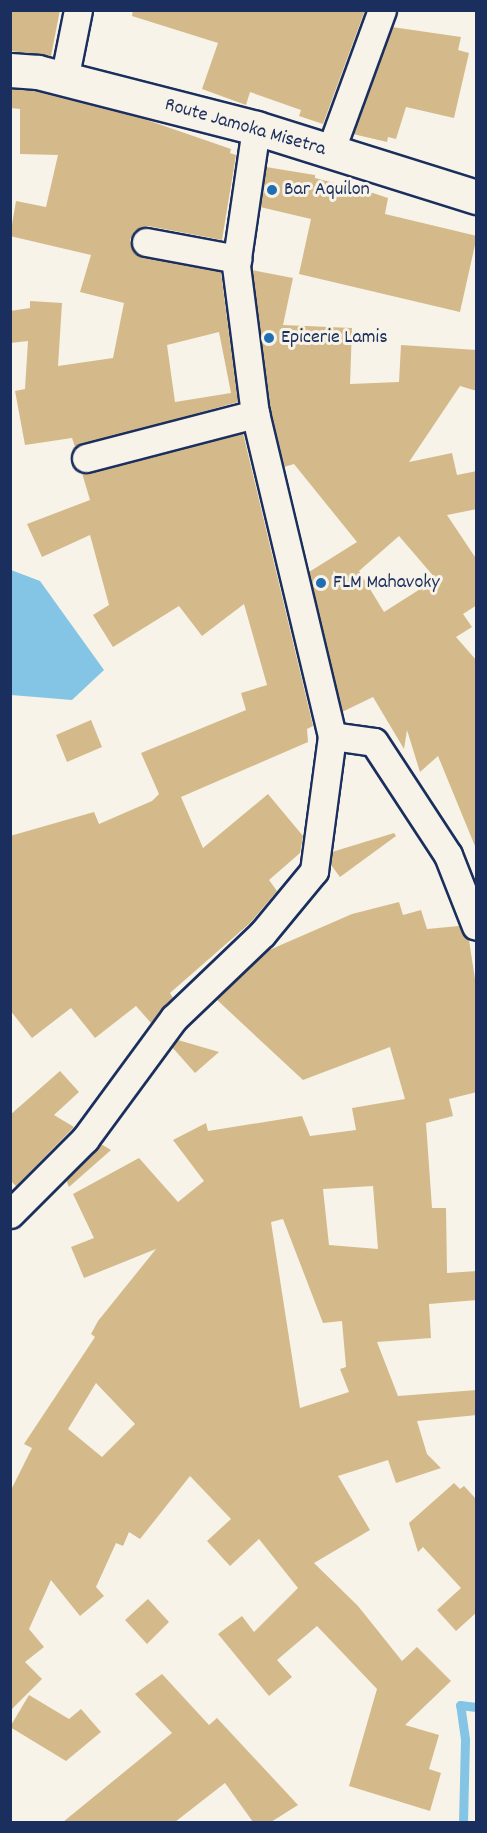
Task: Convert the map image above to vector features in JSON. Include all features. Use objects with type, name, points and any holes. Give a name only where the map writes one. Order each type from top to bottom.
[{"type":"street","points":[[64,80],[78,10]]},
{"type":"street","points":[[330,152],[382,10]]},
{"type":"street","name":"Route Jamoka Misetra","points":[[10,70],[64,80],[256,128],[477,197]]},
{"type":"street","points":[[10,1214],[85,1139],[174,1018],[262,934],[314,871],[332,736],[255,414],[247,373],[237,259],[256,128]]},
{"type":"street","points":[[146,242],[237,259]]},
{"type":"street","points":[[86,458],[255,414]]},
{"type":"street","points":[[332,736],[374,742],[447,855],[477,926]]},
{"type":"water","points":[[11,570],[40,581],[104,670],[72,700],[11,695]]},
{"type":"building","points":[[10,10],[60,10],[51,56],[10,51]]},
{"type":"building","points":[[133,10],[365,10],[323,124],[299,116],[301,110],[250,92],[246,105],[202,89],[218,43],[132,16]]},
{"type":"building","points":[[392,27],[461,37],[458,50],[469,53],[454,118],[406,107],[396,139],[388,137],[387,142],[353,134]]},
{"type":"building","points":[[10,89],[35,91],[144,119],[231,149],[230,153],[236,155],[222,240],[148,226],[134,231],[130,240],[135,254],[143,257],[221,272],[238,402],[75,447],[72,438],[25,445],[15,391],[25,389],[28,341],[10,343],[10,311],[30,308],[30,301],[62,303],[58,366],[113,358],[124,303],[80,292],[91,255],[10,236],[16,201],[46,207],[58,155],[20,154],[20,109],[10,108]],"holes":[[[219,332],[231,393],[175,402],[167,345]]]},
{"type":"building","points":[[266,167],[315,175],[315,178],[373,193],[388,198],[385,214],[477,236],[460,312],[299,274],[311,219],[260,207]]},
{"type":"building","points":[[252,270],[293,278],[283,325],[352,328],[350,384],[399,382],[401,345],[477,350],[477,391],[460,386],[409,462],[452,453],[457,475],[477,471],[477,509],[447,515],[477,560],[477,605],[463,614],[472,627],[456,637],[477,661],[477,851],[438,756],[420,772],[407,730],[404,749],[373,697],[342,712],[309,572],[357,542],[294,464],[284,467],[271,411]],"holes":[[[399,536],[436,579],[384,612],[359,571]]]},
{"type":"building","points":[[243,433],[313,726],[307,729],[308,742],[181,797],[203,848],[268,794],[303,836],[300,853],[269,880],[277,891],[250,923],[170,993],[173,998],[151,1023],[136,1006],[95,1038],[71,1008],[32,1038],[10,1010],[10,836],[94,812],[99,824],[152,801],[159,794],[141,753],[246,710],[241,693],[267,685],[244,604],[202,636],[179,606],[113,647],[93,615],[109,605],[90,535],[42,557],[27,524],[90,500],[82,473]]},
{"type":"building","points":[[91,720],[102,747],[67,762],[56,735]]},
{"type":"building","points":[[394,833],[396,836],[340,877],[331,865],[332,852]]},
{"type":"building","points":[[399,902],[403,915],[421,910],[427,929],[459,926],[469,940],[477,992],[477,1092],[449,1099],[453,1116],[426,1123],[432,1208],[446,1208],[447,1273],[477,1271],[477,1300],[429,1304],[431,1338],[377,1342],[398,1396],[477,1390],[477,1415],[417,1421],[427,1454],[441,1468],[396,1483],[388,1460],[338,1476],[370,1530],[314,1563],[358,1606],[402,1661],[417,1647],[451,1681],[405,1725],[439,1735],[429,1769],[441,1773],[430,1811],[349,1786],[377,1689],[317,1626],[277,1660],[292,1677],[269,1696],[218,1634],[242,1616],[254,1632],[298,1588],[259,1539],[230,1566],[207,1541],[231,1519],[190,1476],[140,1539],[129,1532],[123,1546],[116,1543],[96,1587],[104,1596],[80,1616],[51,1580],[29,1629],[44,1647],[25,1662],[42,1679],[10,1711],[10,1492],[32,1448],[24,1444],[95,1337],[91,1334],[98,1321],[156,1249],[84,1278],[71,1247],[94,1238],[73,1194],[139,1158],[178,1202],[204,1181],[173,1140],[206,1123],[208,1131],[302,1116],[310,1136],[356,1130],[352,1108],[405,1099],[390,1047],[303,1080],[216,999],[267,951],[352,914]],"holes":[[[373,1186],[378,1249],[329,1245],[323,1189]],[[283,1219],[323,1323],[342,1321],[346,1367],[340,1369],[349,1392],[300,1408],[271,1222]],[[96,1383],[135,1424],[102,1457],[68,1429]]]},
{"type":"building","points":[[178,1040],[219,1052],[195,1073],[172,1047]]},
{"type":"building","points":[[60,1071],[79,1092],[54,1115],[74,1127],[16,1186],[10,1180],[10,1115]]},
{"type":"building","points":[[101,1144],[111,1150],[69,1187],[66,1180]]},
{"type":"building","points":[[454,1483],[460,1489],[464,1486],[477,1500],[477,1612],[456,1631],[437,1610],[461,1588],[423,1547],[418,1552],[409,1523]]},
{"type":"building","points":[[148,1599],[169,1622],[147,1644],[125,1620]]},
{"type":"building","points":[[162,1674],[209,1725],[217,1718],[298,1805],[271,1822],[253,1822],[225,1783],[175,1822],[63,1822],[172,1733],[135,1694]]},
{"type":"building","points":[[29,1695],[69,1719],[81,1709],[101,1732],[66,1761],[10,1727]]},
{"type":"waterway","points":[[463,1822],[465,1739],[460,1705],[476,1707]]},
{"type":"place","name":"Bar Aquilon","points":[[272,190]]},
{"type":"place","name":"Epicerie Lamis","points":[[269,338]]},
{"type":"place","name":"FLM Mahavoky","points":[[321,583]]}]
